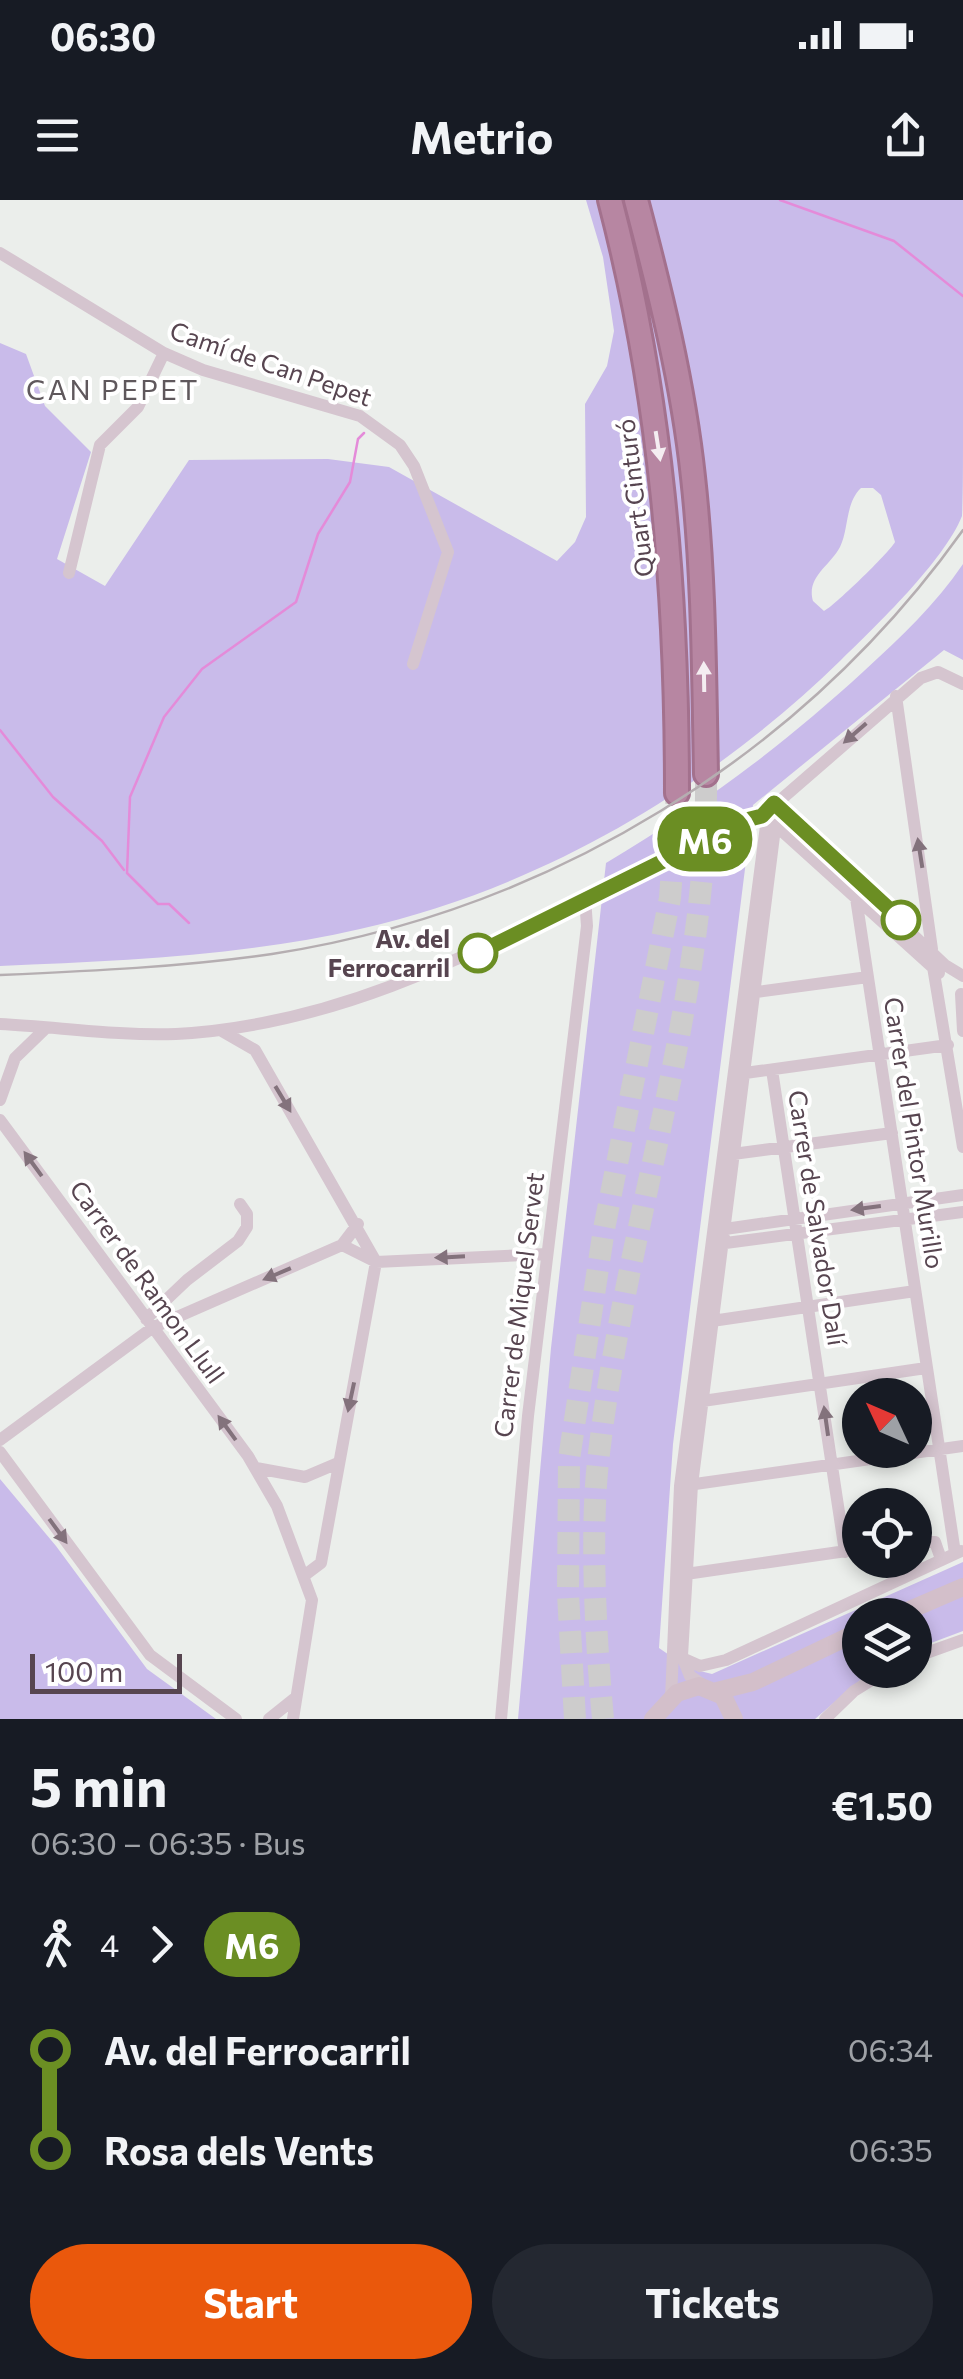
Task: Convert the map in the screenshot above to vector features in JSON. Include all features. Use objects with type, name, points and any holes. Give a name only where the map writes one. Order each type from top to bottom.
[{"type":"highway","name":"Quart Cinturó","points":[[610,200],[640,334],[663,478],[674,602],[677,793]]},
{"type":"highway","points":[[636,200],[674,355],[693,476],[702,570],[706,774]]},
{"type":"street","name":"Camí de Can Pepet","points":[[0,252],[164,353],[203,370],[360,416],[400,445],[414,466],[448,552],[413,664]]},
{"type":"street","points":[[69,573],[100,445],[138,407],[164,353]]},
{"type":"street","points":[[663,1711],[680,1575],[686,1485],[768,820],[779,803],[896,696],[932,672],[963,684]]},
{"type":"street","points":[[896,696],[932,950]]},
{"type":"street","points":[[779,803],[932,950],[949,979],[962,1015],[963,1031]]},
{"type":"street","points":[[0,1024],[119,1033],[220,1030],[374,996],[476,954],[746,820],[768,820],[949,979],[948,1045],[963,1147]]},
{"type":"street","name":"Carrer de Miquel Servet","points":[[501,1719],[510,1594],[587,926],[585,898]]},
{"type":"street","name":"Carrer del Pintor Murillo","points":[[856,898],[957,1548]]},
{"type":"street","points":[[747,993],[868,977]]},
{"type":"street","points":[[255,1050],[270,1022]]},
{"type":"street","points":[[0,1100],[15,1058],[46,1028]]},
{"type":"street","points":[[220,1030],[255,1050],[358,1224],[376,1262],[321,1563],[305,1575],[312,1600],[293,1719]]},
{"type":"street","points":[[737,1074],[948,1045]]},
{"type":"street","name":"Carrer de Salvador Dalí","points":[[772,1070],[842,1532]]},
{"type":"street","points":[[696,1402],[712,1321],[717,1237],[733,1154],[737,1074]]},
{"type":"street","name":"Carrer de Ramon Llull","points":[[0,1111],[0,1121],[256,1468],[305,1575]]},
{"type":"street","points":[[733,1154],[892,1133]]},
{"type":"street","points":[[717,1237],[793,1218],[963,1195]]},
{"type":"street","points":[[0,1440],[149,1323],[187,1280],[238,1241],[247,1226],[247,1214],[240,1204]]},
{"type":"street","points":[[717,1237],[796,1236],[963,1212]]},
{"type":"street","points":[[149,1323],[342,1245],[358,1224]]},
{"type":"street","points":[[342,1245],[376,1262],[548,1254]]},
{"type":"street","points":[[712,1321],[915,1291]]},
{"type":"street","points":[[696,1402],[926,1368]]},
{"type":"street","points":[[686,1485],[963,1446]]},
{"type":"street","points":[[0,1452],[150,1654],[236,1719]]},
{"type":"street","points":[[256,1468],[305,1477],[338,1463]]},
{"type":"street","points":[[934,1542],[957,1548]]},
{"type":"street","points":[[934,1542],[941,1559]]},
{"type":"street","points":[[682,1658],[700,1666],[726,1660],[957,1548]]},
{"type":"street","points":[[680,1575],[842,1552]]},
{"type":"street","points":[[680,1575],[682,1658],[690,1676],[711,1689],[734,1717],[752,1682]]},
{"type":"street","points":[[932,1600],[963,1587]]},
{"type":"street","points":[[663,1711],[686,1688],[711,1689],[752,1682],[842,1640]]},
{"type":"street","points":[[932,1651],[963,1640]]},
{"type":"street","points":[[825,1719],[859,1688]]},
{"type":"street","points":[[269,1719],[297,1696]]},
{"type":"shaded area","points":[[586,200],[963,200],[962,516],[925,572],[841,660],[736,751],[619,828],[493,888],[427,911],[316,938],[226,951],[0,966],[0,343],[26,354],[45,406],[91,452],[57,559],[105,586],[189,460],[328,459],[389,467],[557,561],[575,542],[586,517],[585,404],[607,366],[614,331],[603,257]],"holes":[[[861,488],[873,488],[881,495],[895,542],[824,611],[813,601],[813,585],[840,547],[856,494]]]},
{"type":"shaded area","points":[[963,564],[963,660],[944,650],[753,805],[673,1444],[659,1648],[688,1668],[712,1674],[842,1616],[842,1688],[851,1688],[815,1719],[518,1719],[551,1348],[606,863],[708,797],[802,725],[864,671],[941,593]]},
{"type":"shaded area","points":[[0,1479],[56,1546],[147,1669],[216,1719],[0,1719]]},
{"type":"shaded area","points":[[963,1562],[963,1631],[932,1643],[932,1598],[882,1598]]},
{"type":"waterway","points":[[780,200],[894,241],[963,296]]},
{"type":"waterway","points":[[189,923],[169,904],[158,904],[127,873],[130,797],[164,717],[202,669],[296,602],[318,534],[350,482],[358,439],[364,433]]},
{"type":"waterway","points":[[0,730],[53,797],[102,841],[124,870]]},
{"type":"tunnel","points":[[603,1719],[595,1590],[598,1462],[610,1376],[694,946],[706,774]]},
{"type":"tunnel","points":[[575,1719],[568,1594],[569,1459],[604,1229],[670,898],[677,793]]},
{"type":"railway","points":[[0,975],[170,965],[272,954],[375,933],[474,902],[570,861],[661,811],[746,753],[826,686],[898,612],[963,530]]},
{"type":"bus line","name":"M6","points":[[478,953],[604,887],[762,816],[774,803],[901,920]]},
{"type":"place","name":"Av. del Ferrocarril","points":[[478,953]]},
{"type":"district","name":"CAN PEPET","points":[[113,390]]}]
